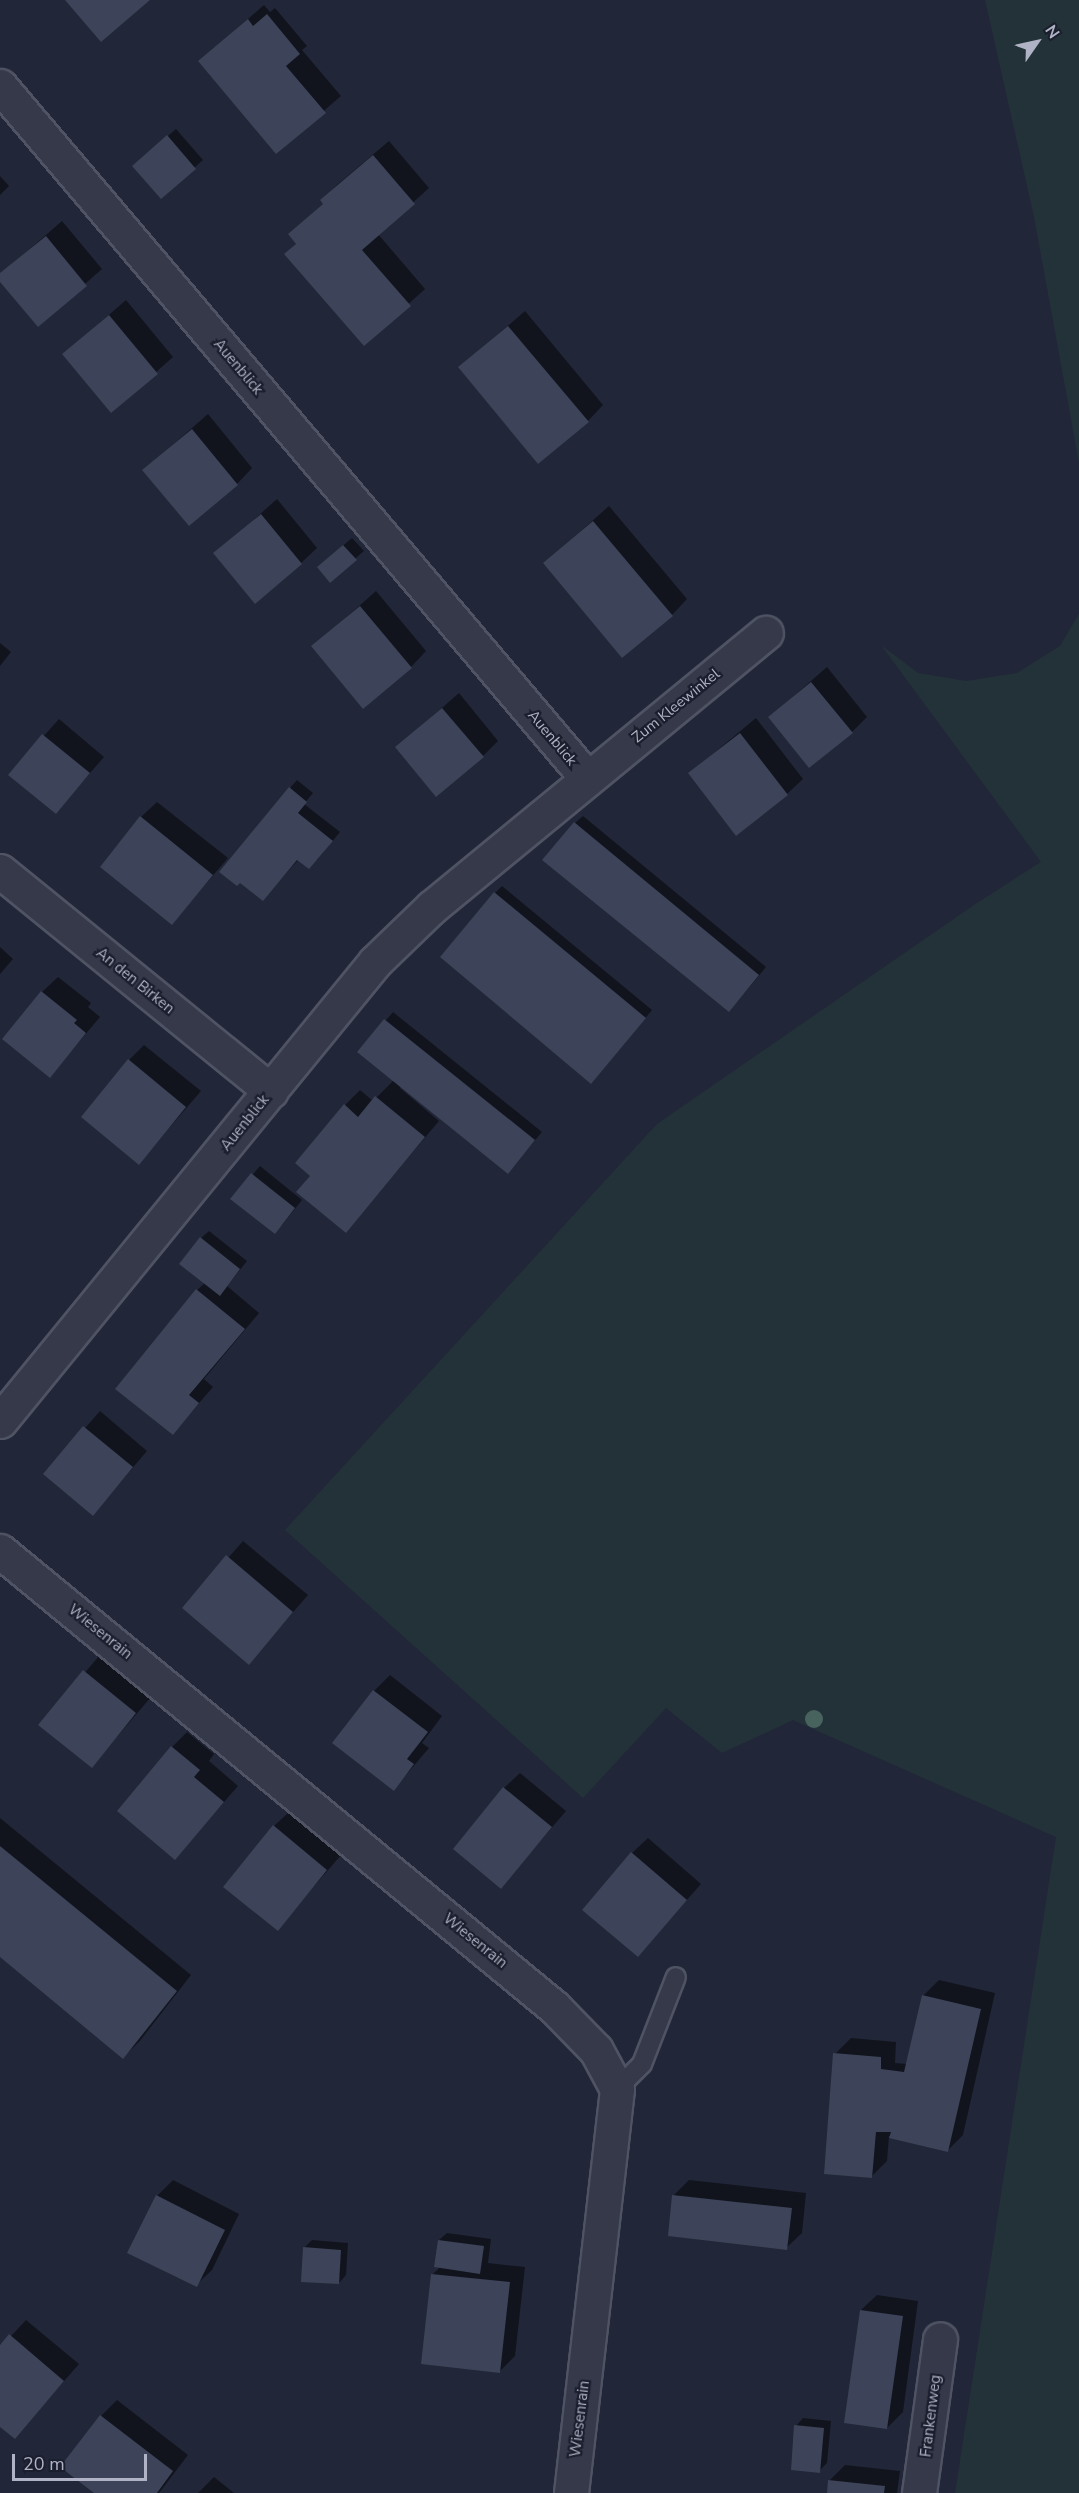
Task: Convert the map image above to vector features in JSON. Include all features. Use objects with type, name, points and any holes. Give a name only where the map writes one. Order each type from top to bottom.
[{"type":"street","name":"Auenblick","points":[[0,86],[587,778],[432,907],[375,962],[0,1421]]},
{"type":"street","name":"Zum Kleewinkel","points":[[587,778],[765,633]]},
{"type":"street","name":"An den Birken","points":[[0,871],[271,1091]]},
{"type":"street","name":"Wiesenrain","points":[[0,1551],[555,2007],[596,2050],[617,2090],[571,2493]]},
{"type":"street","name":"Frankenweg","points":[[919,2493],[940,2339]]},
{"type":"lane","points":[[617,2090],[642,2064],[676,1977]]},
{"type":"shaded area","points":[[985,0],[1079,0],[1079,463],[1034,217]]},
{"type":"shaded area","points":[[1079,614],[1079,2493],[955,2493],[1056,1837],[793,1720],[722,1753],[666,1708],[583,1798],[285,1530],[657,1124],[974,905],[1041,862],[881,645],[918,673],[966,681],[1017,673],[1060,646]]},
{"type":"building","points":[[65,0],[150,0],[101,42]]},
{"type":"building","points":[[267,14],[300,54],[286,66],[326,113],[276,154],[198,61],[248,19],[253,26]]},
{"type":"building","points":[[167,135],[196,169],[161,199],[132,166]]},
{"type":"building","points":[[373,155],[415,204],[362,250],[411,306],[364,346],[284,254],[296,244],[288,234],[323,204],[320,200]]},
{"type":"building","points":[[46,236],[87,286],[38,327],[0,282],[0,273]]},
{"type":"building","points":[[109,315],[158,374],[111,413],[62,354]]},
{"type":"building","points":[[508,326],[589,422],[538,464],[458,367]]},
{"type":"building","points":[[192,429],[238,485],[189,526],[142,470]]},
{"type":"building","points":[[261,514],[302,564],[255,604],[213,553]]},
{"type":"building","points":[[593,521],[673,616],[622,658],[543,563]]},
{"type":"building","points":[[343,545],[357,560],[330,583],[317,567]]},
{"type":"building","points":[[360,606],[412,668],[363,709],[311,646]]},
{"type":"building","points":[[811,682],[853,733],[809,768],[768,717]]},
{"type":"building","points":[[442,708],[484,757],[436,797],[395,747]]},
{"type":"building","points":[[740,733],[788,795],[736,836],[688,773]]},
{"type":"building","points":[[42,734],[90,773],[56,814],[8,775]]},
{"type":"building","points":[[289,787],[307,802],[298,813],[333,841],[309,869],[297,860],[263,901],[240,883],[237,886],[219,872]]},
{"type":"building","points":[[140,816],[213,875],[172,925],[100,867]]},
{"type":"building","points":[[574,822],[759,975],[729,1012],[542,860]]},
{"type":"building","points":[[494,892],[646,1018],[591,1084],[440,957]]},
{"type":"building","points":[[41,991],[77,1020],[74,1023],[86,1033],[50,1078],[2,1039]]},
{"type":"building","points":[[384,1019],[535,1140],[508,1174],[357,1052]]},
{"type":"building","points":[[128,1059],[186,1107],[139,1165],[81,1117]]},
{"type":"building","points":[[375,1096],[425,1137],[346,1233],[296,1192],[310,1176],[295,1163],[344,1104],[358,1117]]},
{"type":"building","points":[[251,1173],[295,1208],[275,1234],[230,1199]]},
{"type":"building","points":[[200,1237],[240,1269],[220,1296],[179,1264]]},
{"type":"building","points":[[196,1289],[245,1329],[189,1395],[199,1403],[173,1435],[115,1389]]},
{"type":"building","points":[[83,1426],[133,1467],[93,1516],[43,1474]]},
{"type":"building","points":[[226,1555],[293,1612],[249,1665],[182,1608]]},
{"type":"building","points":[[83,1670],[136,1713],[92,1768],[38,1725]]},
{"type":"building","points":[[373,1690],[428,1732],[407,1759],[414,1764],[394,1791],[332,1743]]},
{"type":"building","points":[[171,1746],[200,1770],[194,1777],[224,1802],[175,1860],[117,1811]]},
{"type":"building","points":[[503,1787],[552,1827],[501,1889],[453,1849]]},
{"type":"building","points":[[273,1825],[327,1870],[278,1931],[223,1887]]},
{"type":"building","points":[[0,1846],[177,1991],[123,2059],[0,1957]]},
{"type":"building","points":[[631,1852],[687,1900],[638,1957],[582,1910]]},
{"type":"building","points":[[922,1995],[981,2009],[948,2152],[889,2138],[891,2132],[876,2132],[872,2178],[824,2174],[833,2053],[881,2057],[881,2069],[904,2072]]},
{"type":"building","points":[[156,2195],[225,2230],[197,2287],[127,2253]]},
{"type":"building","points":[[672,2195],[792,2208],[787,2250],[668,2236]]},
{"type":"building","points":[[438,2240],[484,2246],[480,2274],[434,2267]]},
{"type":"building","points":[[303,2247],[341,2250],[339,2284],[301,2282]]},
{"type":"building","points":[[431,2274],[510,2282],[500,2373],[421,2364]]},
{"type":"building","points":[[860,2310],[903,2316],[887,2429],[844,2423]]},
{"type":"building","points":[[9,2334],[64,2381],[15,2439],[0,2427],[0,2345]]},
{"type":"building","points":[[100,2415],[173,2471],[157,2493],[94,2493],[60,2467]]},
{"type":"building","points":[[794,2425],[824,2428],[820,2473],[791,2470]]},
{"type":"building","points":[[828,2480],[885,2486],[884,2493],[827,2493]]}]
